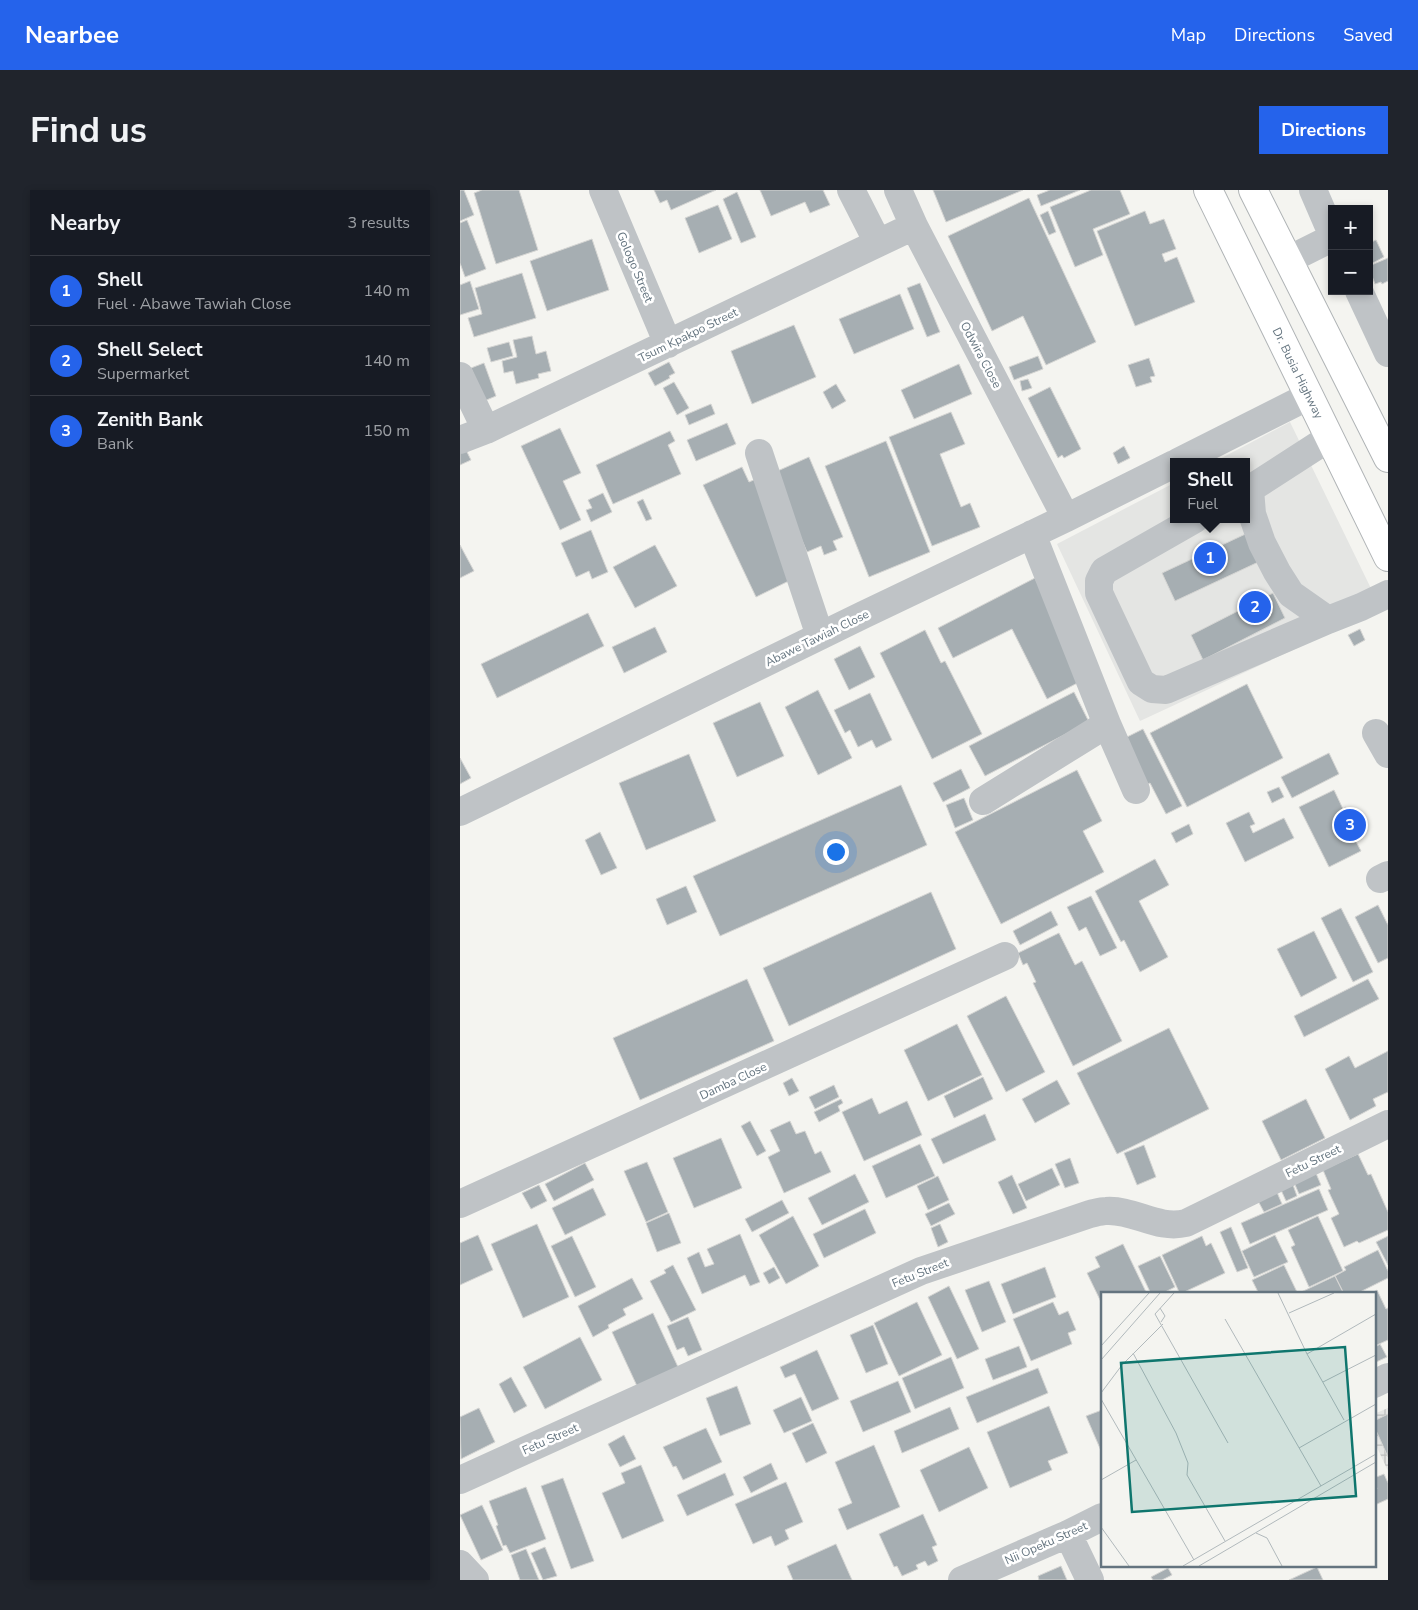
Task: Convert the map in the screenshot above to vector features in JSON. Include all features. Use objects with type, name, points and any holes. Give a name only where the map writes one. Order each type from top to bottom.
[{"type":"highway","name":"Dr. Busia Highway","points":[[1208,190],[1388,557]]},
{"type":"highway","points":[[1254,190],[1288,260],[1384,441]]},
{"type":"street","name":"Gologo Street","points":[[603,190],[668,344]]},
{"type":"street","points":[[851,190],[878,244]]},
{"type":"street","name":"Odwira Close","points":[[898,190],[914,226],[1066,518]]},
{"type":"street","points":[[1313,190],[1328,226]]},
{"type":"street","name":"Tsum Kpakpo Street","points":[[460,440],[486,430],[914,226]]},
{"type":"street","points":[[1288,260],[1328,238]]},
{"type":"street","points":[[1361,295],[1388,353]]},
{"type":"street","points":[[460,376],[486,430]]},
{"type":"street","points":[[1186,458],[1308,396]]},
{"type":"street","points":[[1250,489],[1330,438]]},
{"type":"street","points":[[759,453],[820,636]]},
{"type":"street","name":"Abawe Tawiah Close","points":[[460,812],[1170,466]]},
{"type":"street","points":[[1250,502],[1262,543],[1291,594],[1328,620]]},
{"type":"street","points":[[1189,523],[1104,571],[1099,581],[1099,593],[1141,682],[1152,689],[1166,690],[1362,607],[1388,594]]},
{"type":"street","points":[[1032,534],[1107,724],[1136,790]]},
{"type":"street","points":[[984,800],[1107,724]]},
{"type":"street","name":"Damba Close","points":[[460,1204],[1005,956]]},
{"type":"street","name":"Fetu Street","points":[[460,1480],[921,1271],[1090,1214],[1106,1211],[1121,1212],[1175,1226],[1186,1223],[1388,1124]]},
{"type":"street","points":[[1376,1383],[1388,1377]]},
{"type":"street","name":"Nii Opeku Street","points":[[962,1580],[1068,1534],[1101,1518]]},
{"type":"street","points":[[1068,1534],[1090,1580]]},
{"type":"street","points":[[460,1564],[474,1580]]},
{"type":"shaded area","points":[[1290,422],[1381,609],[1140,721],[1057,544],[1170,485],[1170,523],[1250,523],[1250,458],[1222,458]]},
{"type":"shaded area","points":[[1388,1408],[1388,1471],[1376,1445],[1376,1413]]},
{"type":"building","points":[[460,190],[464,190],[474,215],[460,221]]},
{"type":"building","points":[[482,190],[519,190],[538,250],[496,264],[474,193]]},
{"type":"building","points":[[654,190],[716,190],[671,210],[667,200],[660,203]]},
{"type":"building","points":[[760,190],[823,190],[830,205],[810,213],[805,202],[771,216]]},
{"type":"building","points":[[933,190],[1023,190],[946,222]]},
{"type":"building","points":[[1050,190],[1080,190],[1041,206],[1037,195]]},
{"type":"building","points":[[1091,190],[1120,190],[1130,214],[1093,229],[1103,255],[1075,267],[1050,207]]},
{"type":"building","points":[[737,192],[756,237],[741,243],[723,199]]},
{"type":"building","points":[[1029,198],[1096,342],[1046,365],[1023,316],[992,331],[948,236]]},
{"type":"building","points":[[718,205],[732,239],[699,253],[685,218]]},
{"type":"building","points":[[1048,211],[1056,232],[1049,235],[1040,215]]},
{"type":"building","points":[[1145,211],[1150,224],[1164,219],[1176,249],[1162,254],[1165,262],[1177,257],[1195,302],[1135,326],[1097,231]]},
{"type":"building","points":[[467,220],[486,269],[465,277],[460,263],[460,223]]},
{"type":"building","points":[[592,239],[609,290],[547,311],[530,261]]},
{"type":"building","points":[[1376,240],[1384,257],[1373,263],[1373,250],[1373,241]]},
{"type":"building","points":[[1388,258],[1388,281],[1382,284],[1381,282],[1375,284],[1373,264]]},
{"type":"building","points":[[522,273],[536,318],[474,337],[468,318],[482,314],[475,288]]},
{"type":"building","points":[[470,281],[479,309],[460,315],[460,285]]},
{"type":"building","points":[[920,283],[940,332],[927,337],[907,288]]},
{"type":"building","points":[[900,294],[914,329],[854,354],[839,319]]},
{"type":"building","points":[[794,325],[816,377],[752,404],[731,351]]},
{"type":"building","points":[[532,336],[536,354],[546,351],[551,371],[538,374],[539,378],[516,384],[513,371],[504,373],[502,361],[517,357],[513,340]]},
{"type":"building","points":[[509,342],[513,356],[491,362],[487,348]]},
{"type":"building","points":[[1038,356],[1043,369],[1014,380],[1009,367]]},
{"type":"building","points":[[1149,358],[1155,376],[1150,377],[1152,382],[1136,387],[1128,365]]},
{"type":"building","points":[[669,362],[675,373],[655,386],[648,373]]},
{"type":"building","points":[[484,363],[496,396],[484,401],[471,368]]},
{"type":"building","points":[[959,364],[972,394],[914,419],[901,390]]},
{"type":"building","points":[[1028,379],[1032,388],[1022,391],[1020,381]]},
{"type":"building","points":[[674,382],[689,408],[677,415],[663,388]]},
{"type":"building","points":[[836,384],[846,401],[832,409],[823,392]]},
{"type":"building","points":[[1050,387],[1081,449],[1064,458],[1062,455],[1058,458],[1028,398]]},
{"type":"building","points":[[711,404],[715,414],[689,425],[685,415]]},
{"type":"building","points":[[951,412],[965,444],[940,454],[961,507],[970,503],[980,527],[932,546],[889,437]]},
{"type":"building","points":[[727,423],[736,444],[696,461],[687,440]]},
{"type":"building","points":[[560,428],[581,473],[563,481],[581,520],[560,530],[521,446]]},
{"type":"building","points":[[670,431],[675,441],[668,445],[681,474],[613,504],[596,465]]},
{"type":"building","points":[[886,441],[930,552],[869,577],[825,466]]},
{"type":"building","points":[[1124,446],[1130,458],[1118,464],[1113,453]]},
{"type":"building","points":[[465,448],[471,460],[460,465],[460,451]]},
{"type":"building","points":[[809,457],[843,537],[833,541],[837,550],[824,555],[821,546],[807,552],[773,473]]},
{"type":"building","points":[[742,467],[749,482],[756,479],[799,576],[756,597],[703,485]]},
{"type":"building","points":[[603,493],[612,512],[591,522],[586,510],[592,508],[588,500]]},
{"type":"building","points":[[643,499],[652,519],[646,521],[637,502]]},
{"type":"building","points":[[591,530],[608,572],[592,579],[589,571],[576,577],[561,543]]},
{"type":"building","points":[[1254,530],[1267,558],[1175,601],[1162,573]]},
{"type":"building","points":[[460,545],[474,571],[460,578]]},
{"type":"building","points":[[655,545],[677,586],[635,608],[613,567]]},
{"type":"building","points":[[1035,578],[1085,679],[1047,699],[1012,629],[953,658],[938,628]]},
{"type":"building","points":[[1273,593],[1285,618],[1203,660],[1191,635]]},
{"type":"building","points":[[588,613],[604,646],[497,698],[481,664]]},
{"type":"building","points":[[655,627],[667,652],[624,673],[612,647]]},
{"type":"building","points":[[1360,629],[1365,640],[1354,646],[1348,635]]},
{"type":"building","points":[[925,630],[941,663],[945,661],[982,734],[932,759],[880,653]]},
{"type":"building","points":[[860,646],[875,677],[849,690],[834,659]]},
{"type":"building","points":[[1247,684],[1283,758],[1187,807],[1150,733]]},
{"type":"building","points":[[818,690],[852,758],[818,775],[785,707]]},
{"type":"building","points":[[1074,692],[1089,722],[985,776],[969,746]]},
{"type":"building","points":[[870,693],[892,740],[876,748],[872,740],[858,747],[850,730],[845,733],[834,710]]},
{"type":"building","points":[[760,702],[784,756],[737,777],[713,723]]},
{"type":"building","points":[[1143,729],[1182,806],[1166,814],[1150,783],[1140,788],[1117,742]]},
{"type":"building","points":[[1329,753],[1339,774],[1292,798],[1281,777]]},
{"type":"building","points":[[689,754],[716,821],[646,850],[619,783]]},
{"type":"building","points":[[460,758],[471,778],[460,784]]},
{"type":"building","points":[[961,769],[970,788],[943,802],[933,783]]},
{"type":"building","points":[[1077,770],[1102,821],[1083,831],[1104,872],[1001,924],[955,832]]},
{"type":"building","points":[[901,785],[927,845],[720,936],[693,876]]},
{"type":"building","points":[[1279,787],[1284,797],[1272,803],[1267,792]]},
{"type":"building","points":[[1334,790],[1343,809],[1346,807],[1357,831],[1352,834],[1361,851],[1329,867],[1299,807]]},
{"type":"building","points":[[964,798],[973,820],[955,828],[946,805]]},
{"type":"building","points":[[1249,812],[1255,824],[1250,826],[1253,833],[1284,818],[1294,838],[1245,862],[1226,823]]},
{"type":"building","points":[[1189,824],[1193,834],[1176,843],[1171,833]]},
{"type":"building","points":[[600,832],[617,868],[601,875],[585,840]]},
{"type":"building","points":[[1155,859],[1169,885],[1139,901],[1168,957],[1140,972],[1124,940],[1121,942],[1095,891]]},
{"type":"building","points":[[686,886],[697,912],[667,925],[656,899]]},
{"type":"building","points":[[931,892],[956,949],[789,1026],[763,968]]},
{"type":"building","points":[[1091,896],[1117,948],[1100,956],[1086,927],[1079,931],[1067,907]]},
{"type":"building","points":[[1378,905],[1388,925],[1388,958],[1378,963],[1355,917]]},
{"type":"building","points":[[1341,908],[1373,972],[1353,982],[1321,918]]},
{"type":"building","points":[[1051,911],[1058,925],[1020,945],[1013,931]]},
{"type":"building","points":[[1314,931],[1337,978],[1301,997],[1277,949]]},
{"type":"building","points":[[1059,933],[1075,965],[1082,961],[1122,1041],[1073,1066],[1033,983],[1036,982],[1027,963],[1023,965],[1018,953]]},
{"type":"building","points":[[747,979],[774,1041],[640,1100],[613,1038]]},
{"type":"building","points":[[1368,979],[1379,999],[1304,1037],[1294,1016]]},
{"type":"building","points":[[1006,996],[1045,1072],[1006,1092],[967,1016]]},
{"type":"building","points":[[957,1024],[982,1075],[928,1101],[904,1050]]},
{"type":"building","points":[[1169,1028],[1209,1109],[1117,1154],[1077,1073]]},
{"type":"building","points":[[1388,1051],[1388,1092],[1373,1099],[1376,1106],[1350,1120],[1325,1069],[1349,1056],[1355,1068]]},
{"type":"building","points":[[983,1077],[993,1099],[954,1118],[944,1096]]},
{"type":"building","points":[[792,1078],[799,1091],[789,1096],[783,1083]]},
{"type":"building","points":[[1057,1080],[1070,1104],[1035,1123],[1022,1099]]},
{"type":"building","points":[[834,1085],[839,1097],[815,1109],[809,1097]]},
{"type":"building","points":[[872,1098],[879,1114],[907,1101],[922,1135],[864,1161],[842,1112]]},
{"type":"building","points":[[841,1099],[843,1103],[838,1106],[840,1111],[819,1122],[814,1112]]},
{"type":"building","points":[[1306,1099],[1325,1138],[1281,1160],[1262,1121]]},
{"type":"building","points":[[985,1114],[996,1140],[943,1164],[931,1139]]},
{"type":"building","points":[[750,1121],[766,1151],[757,1156],[741,1126]]},
{"type":"building","points":[[790,1121],[796,1134],[805,1131],[815,1154],[821,1151],[831,1172],[784,1193],[768,1157],[780,1151],[770,1130]]},
{"type":"building","points":[[721,1138],[742,1188],[694,1208],[673,1158]]},
{"type":"building","points":[[920,1144],[935,1176],[886,1198],[872,1166]]},
{"type":"building","points":[[1144,1145],[1156,1177],[1137,1185],[1124,1153]]},
{"type":"building","points":[[1358,1154],[1368,1175],[1371,1174],[1388,1212],[1388,1230],[1359,1243],[1357,1241],[1344,1247],[1331,1218],[1339,1214],[1328,1190],[1331,1189],[1323,1170]]},
{"type":"building","points":[[1070,1158],[1079,1183],[1065,1188],[1055,1164]]},
{"type":"building","points":[[647,1162],[668,1212],[646,1222],[624,1171]]},
{"type":"building","points":[[585,1163],[594,1180],[554,1201],[545,1184]]},
{"type":"building","points":[[1052,1168],[1060,1185],[1026,1201],[1018,1184]]},
{"type":"building","points":[[1315,1171],[1321,1185],[1299,1194],[1293,1180]]},
{"type":"building","points":[[855,1174],[869,1202],[822,1225],[808,1198]]},
{"type":"building","points":[[1012,1175],[1027,1208],[1013,1214],[998,1182]]},
{"type":"building","points":[[938,1176],[949,1200],[928,1210],[917,1186]]},
{"type":"building","points":[[539,1185],[547,1201],[531,1209],[522,1193]]},
{"type":"building","points":[[1293,1185],[1297,1196],[1286,1201],[1281,1190]]},
{"type":"building","points":[[593,1188],[606,1215],[565,1235],[552,1208]]},
{"type":"building","points":[[1319,1189],[1328,1210],[1250,1244],[1241,1223]]},
{"type":"building","points":[[1276,1190],[1282,1204],[1264,1212],[1257,1199]]},
{"type":"building","points":[[782,1200],[789,1213],[752,1232],[745,1219]]},
{"type":"building","points":[[949,1203],[955,1214],[931,1226],[925,1214]]},
{"type":"building","points":[[865,1209],[876,1233],[824,1258],[813,1234]]},
{"type":"building","points":[[669,1213],[681,1243],[657,1252],[646,1223]]},
{"type":"building","points":[[793,1216],[819,1266],[786,1284],[759,1235]]},
{"type":"building","points":[[1318,1216],[1343,1271],[1309,1287],[1291,1247],[1295,1245],[1288,1230]]},
{"type":"building","points":[[537,1224],[569,1297],[523,1318],[491,1244]]},
{"type":"building","points":[[940,1224],[948,1242],[938,1247],[931,1228]]},
{"type":"building","points":[[1231,1227],[1248,1268],[1237,1272],[1220,1232]]},
{"type":"building","points":[[740,1234],[760,1282],[750,1286],[745,1275],[702,1294],[687,1258],[699,1252],[705,1267],[714,1264],[707,1249]]},
{"type":"building","points":[[478,1235],[493,1270],[460,1285],[460,1243]]},
{"type":"building","points":[[1275,1235],[1288,1262],[1254,1277],[1242,1251]]},
{"type":"building","points":[[572,1236],[596,1287],[575,1297],[551,1246]]},
{"type":"building","points":[[1202,1236],[1206,1246],[1211,1243],[1225,1273],[1184,1292],[1179,1292],[1162,1255]]},
{"type":"building","points":[[1388,1236],[1388,1265],[1376,1242]]},
{"type":"building","points":[[1123,1244],[1146,1292],[1101,1292],[1101,1302],[1087,1273],[1100,1267],[1095,1257]]},
{"type":"building","points":[[1378,1250],[1388,1271],[1388,1278],[1360,1292],[1343,1292],[1335,1276],[1346,1270],[1344,1267]]},
{"type":"building","points":[[1160,1256],[1175,1287],[1165,1292],[1150,1292],[1138,1266]]},
{"type":"building","points":[[673,1265],[696,1310],[671,1322],[650,1281],[666,1273],[664,1270]]},
{"type":"building","points":[[1284,1265],[1297,1292],[1258,1292],[1252,1280]]},
{"type":"building","points":[[774,1267],[780,1278],[769,1284],[763,1273]]},
{"type":"building","points":[[1045,1267],[1056,1297],[1013,1314],[1001,1284]]},
{"type":"building","points":[[1335,1276],[1343,1292],[1301,1292]]},
{"type":"building","points":[[632,1278],[643,1299],[623,1309],[626,1315],[608,1325],[609,1328],[593,1337],[578,1306]]},
{"type":"building","points":[[989,1281],[1006,1322],[982,1332],[965,1290]]},
{"type":"building","points":[[949,1286],[979,1349],[957,1359],[928,1297]]},
{"type":"building","points":[[1377,1290],[1386,1309],[1388,1308],[1388,1340],[1377,1345],[1376,1292],[1374,1292]]},
{"type":"building","points":[[917,1302],[942,1355],[899,1376],[874,1323]]},
{"type":"building","points":[[1053,1302],[1059,1315],[1068,1311],[1076,1330],[1068,1333],[1072,1344],[1031,1361],[1013,1319]]},
{"type":"building","points":[[653,1313],[678,1367],[637,1386],[612,1332]]},
{"type":"building","points":[[688,1317],[702,1350],[688,1356],[684,1347],[677,1350],[667,1326]]},
{"type":"building","points":[[873,1325],[888,1364],[866,1373],[850,1335]]},
{"type":"building","points":[[580,1337],[602,1380],[545,1409],[523,1367]]},
{"type":"building","points":[[1376,1344],[1377,1346],[1380,1344],[1387,1357],[1376,1362]]},
{"type":"building","points":[[1019,1346],[1027,1367],[993,1380],[985,1359]]},
{"type":"building","points":[[817,1350],[839,1399],[812,1411],[795,1374],[785,1378],[780,1367]]},
{"type":"building","points":[[951,1357],[964,1388],[915,1409],[902,1378]]},
{"type":"building","points":[[1038,1368],[1048,1393],[977,1423],[966,1397]]},
{"type":"building","points":[[511,1377],[527,1406],[514,1413],[499,1384]]},
{"type":"building","points":[[898,1381],[911,1412],[863,1432],[850,1401]]},
{"type":"building","points":[[737,1386],[751,1424],[720,1436],[706,1398]]},
{"type":"building","points":[[801,1397],[812,1421],[784,1433],[773,1410]]},
{"type":"building","points":[[1049,1406],[1068,1453],[1048,1461],[1052,1470],[1010,1488],[987,1432]]},
{"type":"building","points":[[950,1407],[959,1429],[902,1453],[894,1431]]},
{"type":"building","points":[[479,1408],[495,1442],[461,1459],[460,1417]]},
{"type":"building","points":[[1101,1410],[1101,1451],[1086,1416]]},
{"type":"building","points":[[1388,1414],[1388,1457],[1376,1430],[1376,1420]]},
{"type":"building","points":[[813,1423],[827,1453],[806,1463],[792,1433]]},
{"type":"building","points":[[706,1428],[722,1462],[683,1480],[676,1466],[673,1467],[663,1447]]},
{"type":"building","points":[[624,1435],[636,1459],[620,1467],[608,1444]]},
{"type":"building","points":[[874,1445],[900,1507],[847,1530],[838,1509],[852,1503],[835,1462]]},
{"type":"building","points":[[969,1447],[988,1488],[939,1512],[920,1470]]},
{"type":"building","points":[[771,1463],[778,1479],[751,1493],[743,1477]]},
{"type":"building","points":[[641,1465],[664,1521],[622,1539],[602,1493],[625,1483],[621,1473]]},
{"type":"building","points":[[725,1473],[734,1495],[687,1516],[677,1495]]},
{"type":"building","points":[[1384,1474],[1388,1483],[1388,1499],[1376,1505],[1377,1489],[1376,1477]]},
{"type":"building","points":[[563,1478],[594,1561],[571,1569],[541,1486]]},
{"type":"building","points":[[786,1482],[803,1522],[785,1530],[789,1539],[775,1546],[771,1536],[753,1544],[735,1504]]},
{"type":"building","points":[[526,1487],[546,1539],[510,1553],[506,1545],[503,1546],[489,1501]]},
{"type":"building","points":[[482,1505],[503,1550],[481,1560],[460,1515]]},
{"type":"building","points":[[923,1514],[937,1545],[932,1547],[938,1561],[928,1566],[925,1561],[916,1565],[918,1569],[902,1576],[897,1566],[894,1567],[879,1534]]},
{"type":"building","points":[[836,1544],[852,1580],[793,1580],[787,1566]]},
{"type":"building","points":[[545,1547],[557,1576],[543,1580],[531,1553]]},
{"type":"building","points":[[526,1549],[539,1580],[520,1580],[511,1555]]},
{"type":"building","points":[[1061,1566],[1067,1580],[1039,1580],[1038,1576]]},
{"type":"building","points":[[1168,1568],[1172,1575],[1162,1580],[1153,1580],[1151,1577]]},
{"type":"building","points":[[1317,1568],[1323,1580],[1289,1580]]},
{"type":"place","name":"Shell","points":[[1210,558]]},
{"type":"place","name":"Shell Select","points":[[1255,607]]},
{"type":"place","name":"Zenith Bank","points":[[1350,825]]}]
